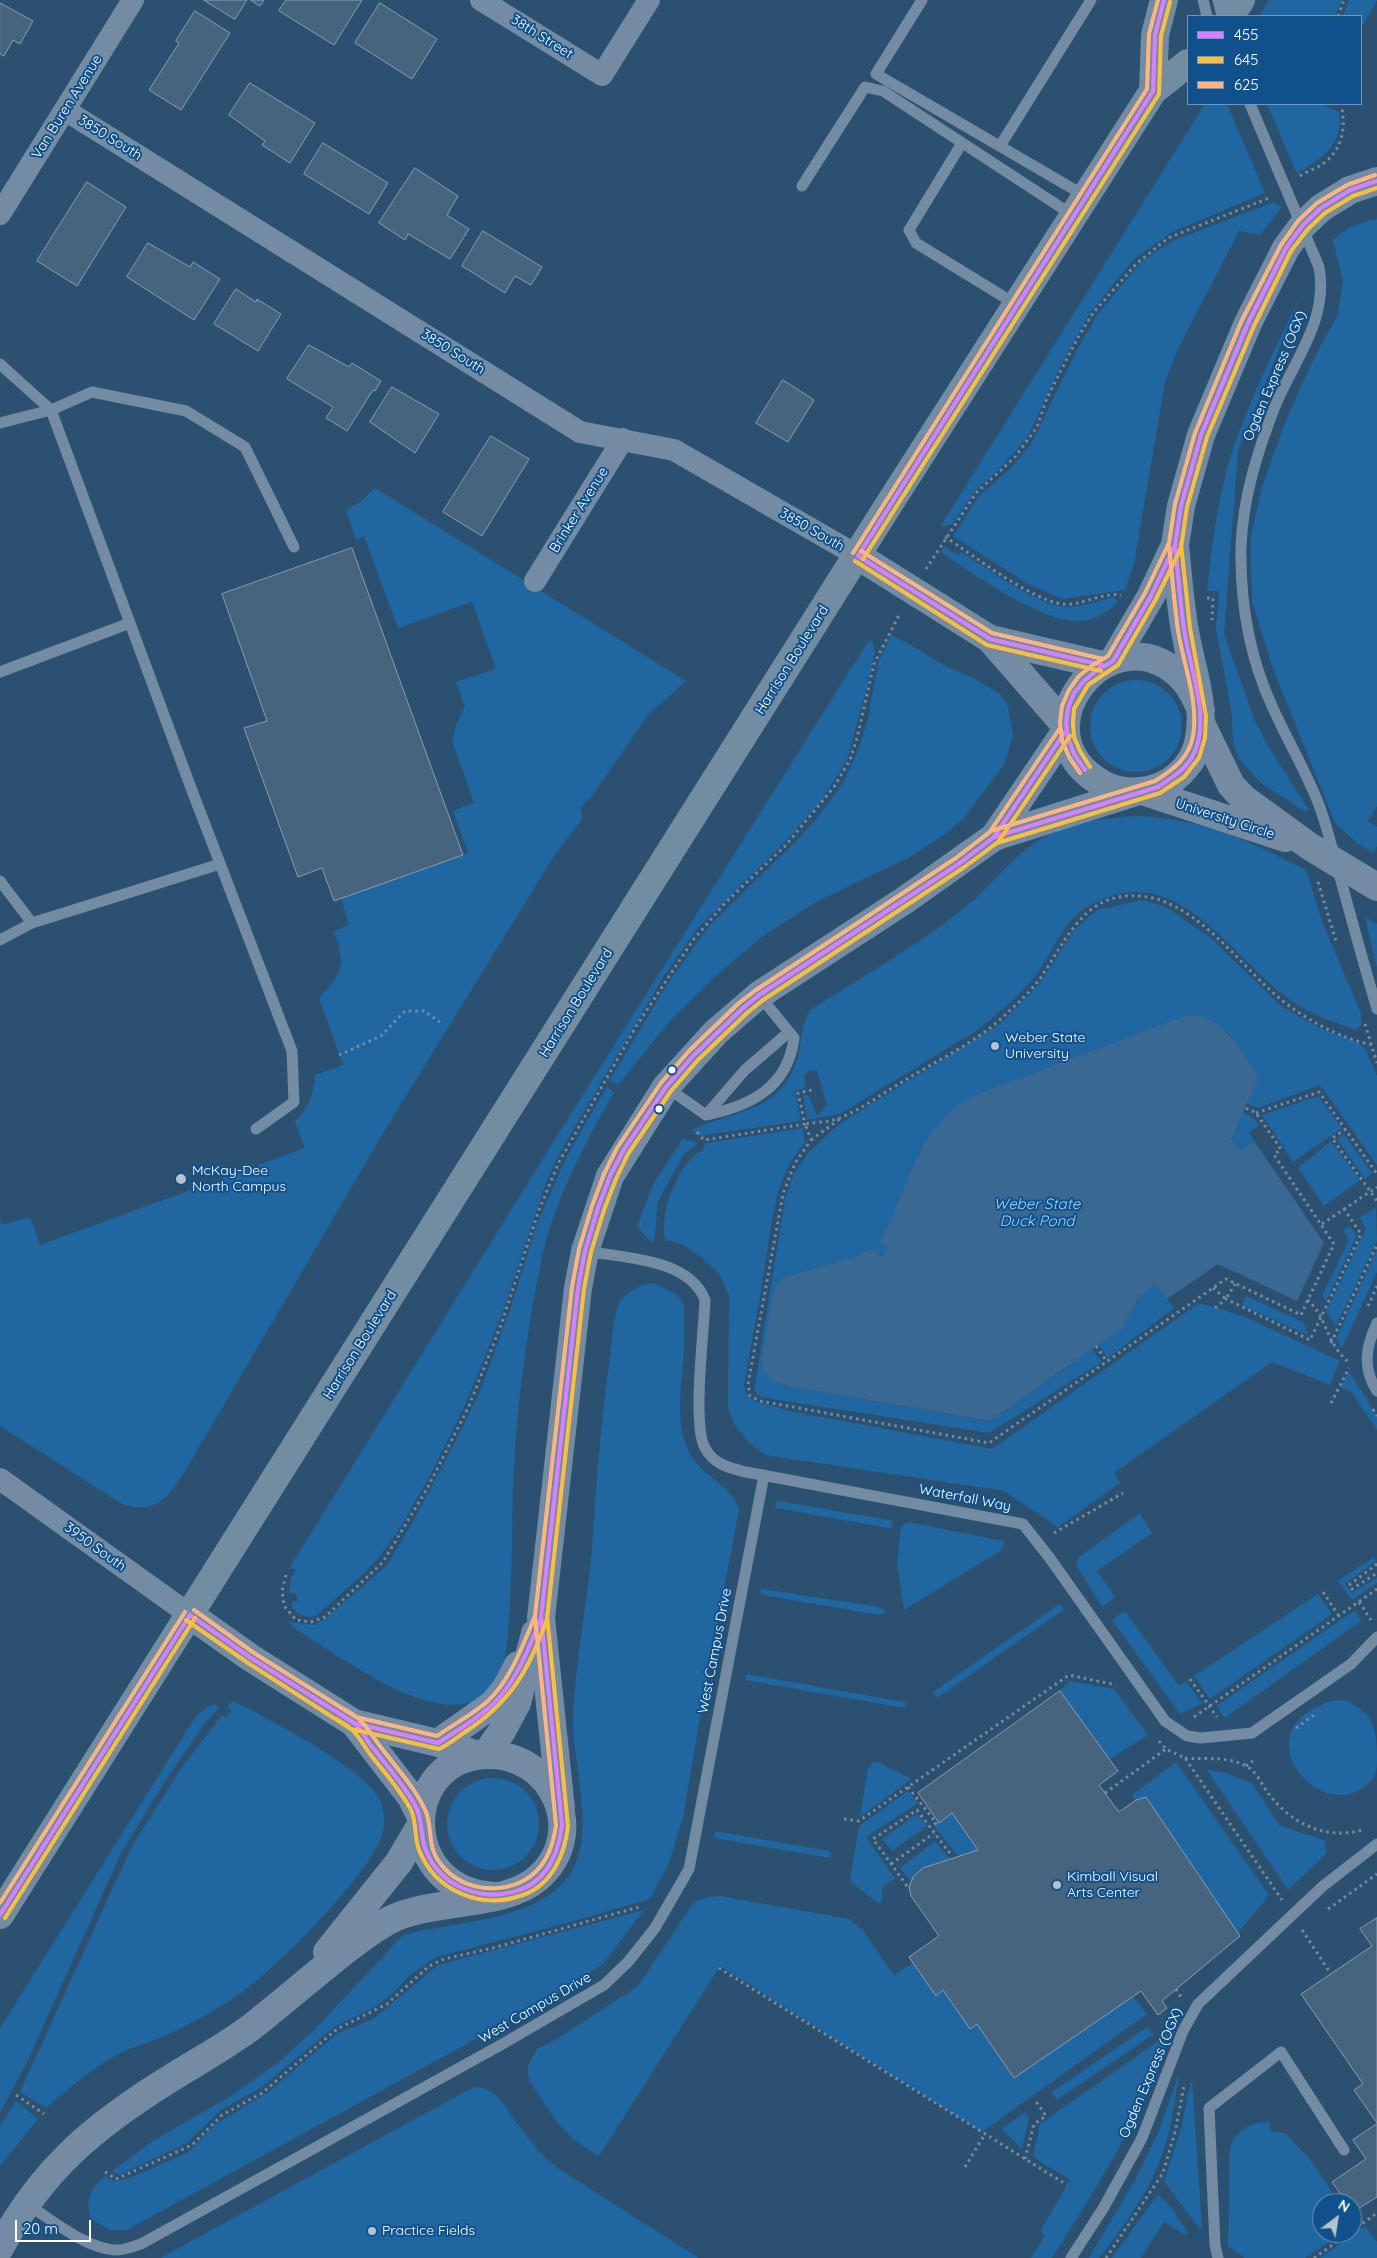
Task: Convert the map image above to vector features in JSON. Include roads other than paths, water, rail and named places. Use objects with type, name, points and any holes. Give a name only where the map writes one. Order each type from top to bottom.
[{"type":"main road","name":"Harrison Boulevard","points":[[1153,91],[1155,35],[1164,0]]},
{"type":"main road","points":[[1231,15],[1241,0]]},
{"type":"main road","name":"Harrison Boulevard","points":[[0,1915],[1153,91],[1187,64]]},
{"type":"street","name":"Van Buren Avenue","points":[[0,214],[133,0]]},
{"type":"street","name":"38th Street","points":[[481,0],[602,75],[649,0]]},
{"type":"street","name":"3850 South","points":[[65,110],[580,432],[674,450],[858,556]]},
{"type":"street","points":[[295,1990],[399,1862],[421,1821],[428,1793],[435,1782],[454,1764],[482,1755],[502,1731],[517,1703],[536,1629],[578,1288],[585,1252],[610,1176],[666,1087],[716,1032],[759,995],[905,900],[994,837],[1169,782],[1186,766],[1198,746],[1201,717],[1184,629],[1175,545],[1181,506],[1201,435],[1248,323],[1286,248],[1303,225],[1321,208],[1350,190],[1377,181]]},
{"type":"street","name":"Brinker Avenue","points":[[535,581],[623,439]]},
{"type":"street","points":[[994,837],[1065,728],[1070,703],[1076,690],[1084,679],[1107,663],[1151,596],[1175,545]]},
{"type":"street","points":[[858,556],[990,640],[1065,728],[1078,762],[1094,778],[1113,788],[1140,791]]},
{"type":"street","points":[[990,640],[1107,663],[1139,658],[1170,668],[1187,685],[1201,717]]},
{"type":"street","name":"University Circle","points":[[1201,717],[1231,785],[1243,798],[1309,846],[1377,886]]},
{"type":"street","name":"University Circle","points":[[1140,791],[1309,846]]},
{"type":"street","name":"3950 South","points":[[0,1479],[190,1615]]},
{"type":"street","points":[[190,1615],[251,1658],[354,1723],[482,1755],[514,1758],[539,1772],[556,1796],[560,1809]]},
{"type":"street","points":[[438,1743],[493,1704],[506,1688],[536,1629]]},
{"type":"street","points":[[0,2248],[26,2204],[56,2167],[98,2126],[252,2026],[362,1938],[392,1919],[412,1911],[495,1896],[525,1887],[548,1868],[561,1840],[560,1809],[536,1629]]},
{"type":"street","points":[[354,1723],[411,1797],[421,1821],[422,1838],[431,1861],[448,1880],[470,1892],[495,1896]]},
{"type":"lane","points":[[922,0],[876,74],[1000,146],[1081,206]]},
{"type":"lane","points":[[1000,146],[1091,0]]},
{"type":"lane","points":[[1203,0],[1207,15]]},
{"type":"lane","points":[[1218,0],[1222,15]]},
{"type":"lane","points":[[802,186],[865,87],[883,92],[962,143],[1081,206]]},
{"type":"lane","name":"Ogden Express (OGX)","points":[[1250,105],[1303,225],[1319,267],[1322,296],[1320,309],[1274,409],[1252,470],[1243,519],[1241,571],[1247,624],[1261,679],[1319,807],[1377,1009]]},
{"type":"lane","points":[[962,143],[909,230],[916,243],[1017,305]]},
{"type":"lane","points":[[0,364],[51,410],[220,864],[292,1051],[294,1102],[256,1129]]},
{"type":"lane","points":[[0,423],[51,410],[92,392],[186,412],[245,447],[294,546]]},
{"type":"lane","points":[[0,672],[130,622]]},
{"type":"lane","points":[[0,940],[32,923],[220,864]]},
{"type":"lane","points":[[0,881],[32,923]]},
{"type":"lane","points":[[706,1115],[747,1104],[767,1090],[787,1063],[794,1038],[759,995]]},
{"type":"lane","points":[[706,1115],[745,1070],[789,1032]]},
{"type":"lane","points":[[666,1087],[706,1115]]},
{"type":"lane","name":"Waterfall Way","points":[[585,1252],[663,1265],[687,1276],[696,1284],[705,1300],[699,1429],[706,1450],[724,1467],[1022,1524],[1049,1557],[1166,1721],[1187,1736],[1208,1738],[1252,1733],[1351,1664],[1377,1637]]},
{"type":"lane","points":[[1377,1323],[1367,1352],[1369,1376],[1377,1390]]},
{"type":"lane","name":"West Campus Drive","points":[[26,2204],[84,2240],[102,2247],[116,2251],[141,2244],[499,2046],[604,1985],[616,1974],[655,1928],[689,1869],[764,1475]]},
{"type":"lane","name":"Ogden Express (OGX)","points":[[1071,2258],[1128,2165],[1154,2109],[1183,2031],[1198,2004],[1323,1886],[1377,1844]]},
{"type":"lane","points":[[1218,2258],[1215,2245],[1209,2108],[1281,2052],[1344,2150]]},
{"type":"water","name":"Weber State Duck Pond","points":[[1198,1015],[1209,1019],[1226,1032],[1259,1078],[1231,1139],[1240,1150],[1254,1141],[1324,1243],[1297,1301],[1218,1264],[1167,1299],[1156,1285],[1139,1297],[1121,1331],[1092,1349],[990,1421],[788,1386],[774,1381],[767,1375],[761,1362],[774,1290],[784,1277],[856,1257],[871,1249],[882,1256],[888,1245],[879,1242],[890,1222],[916,1161],[938,1124],[953,1109],[973,1096],[1185,1016]]},
{"type":"place","name":"Weber State University","points":[[995,1046]]},
{"type":"place","name":"McKay-Dee North Campus","points":[[181,1179]]},
{"type":"place","name":"Kimball Visual Arts Center","points":[[1057,1885]]},
{"type":"place","name":"Practice Fields","points":[[372,2231]]}]
